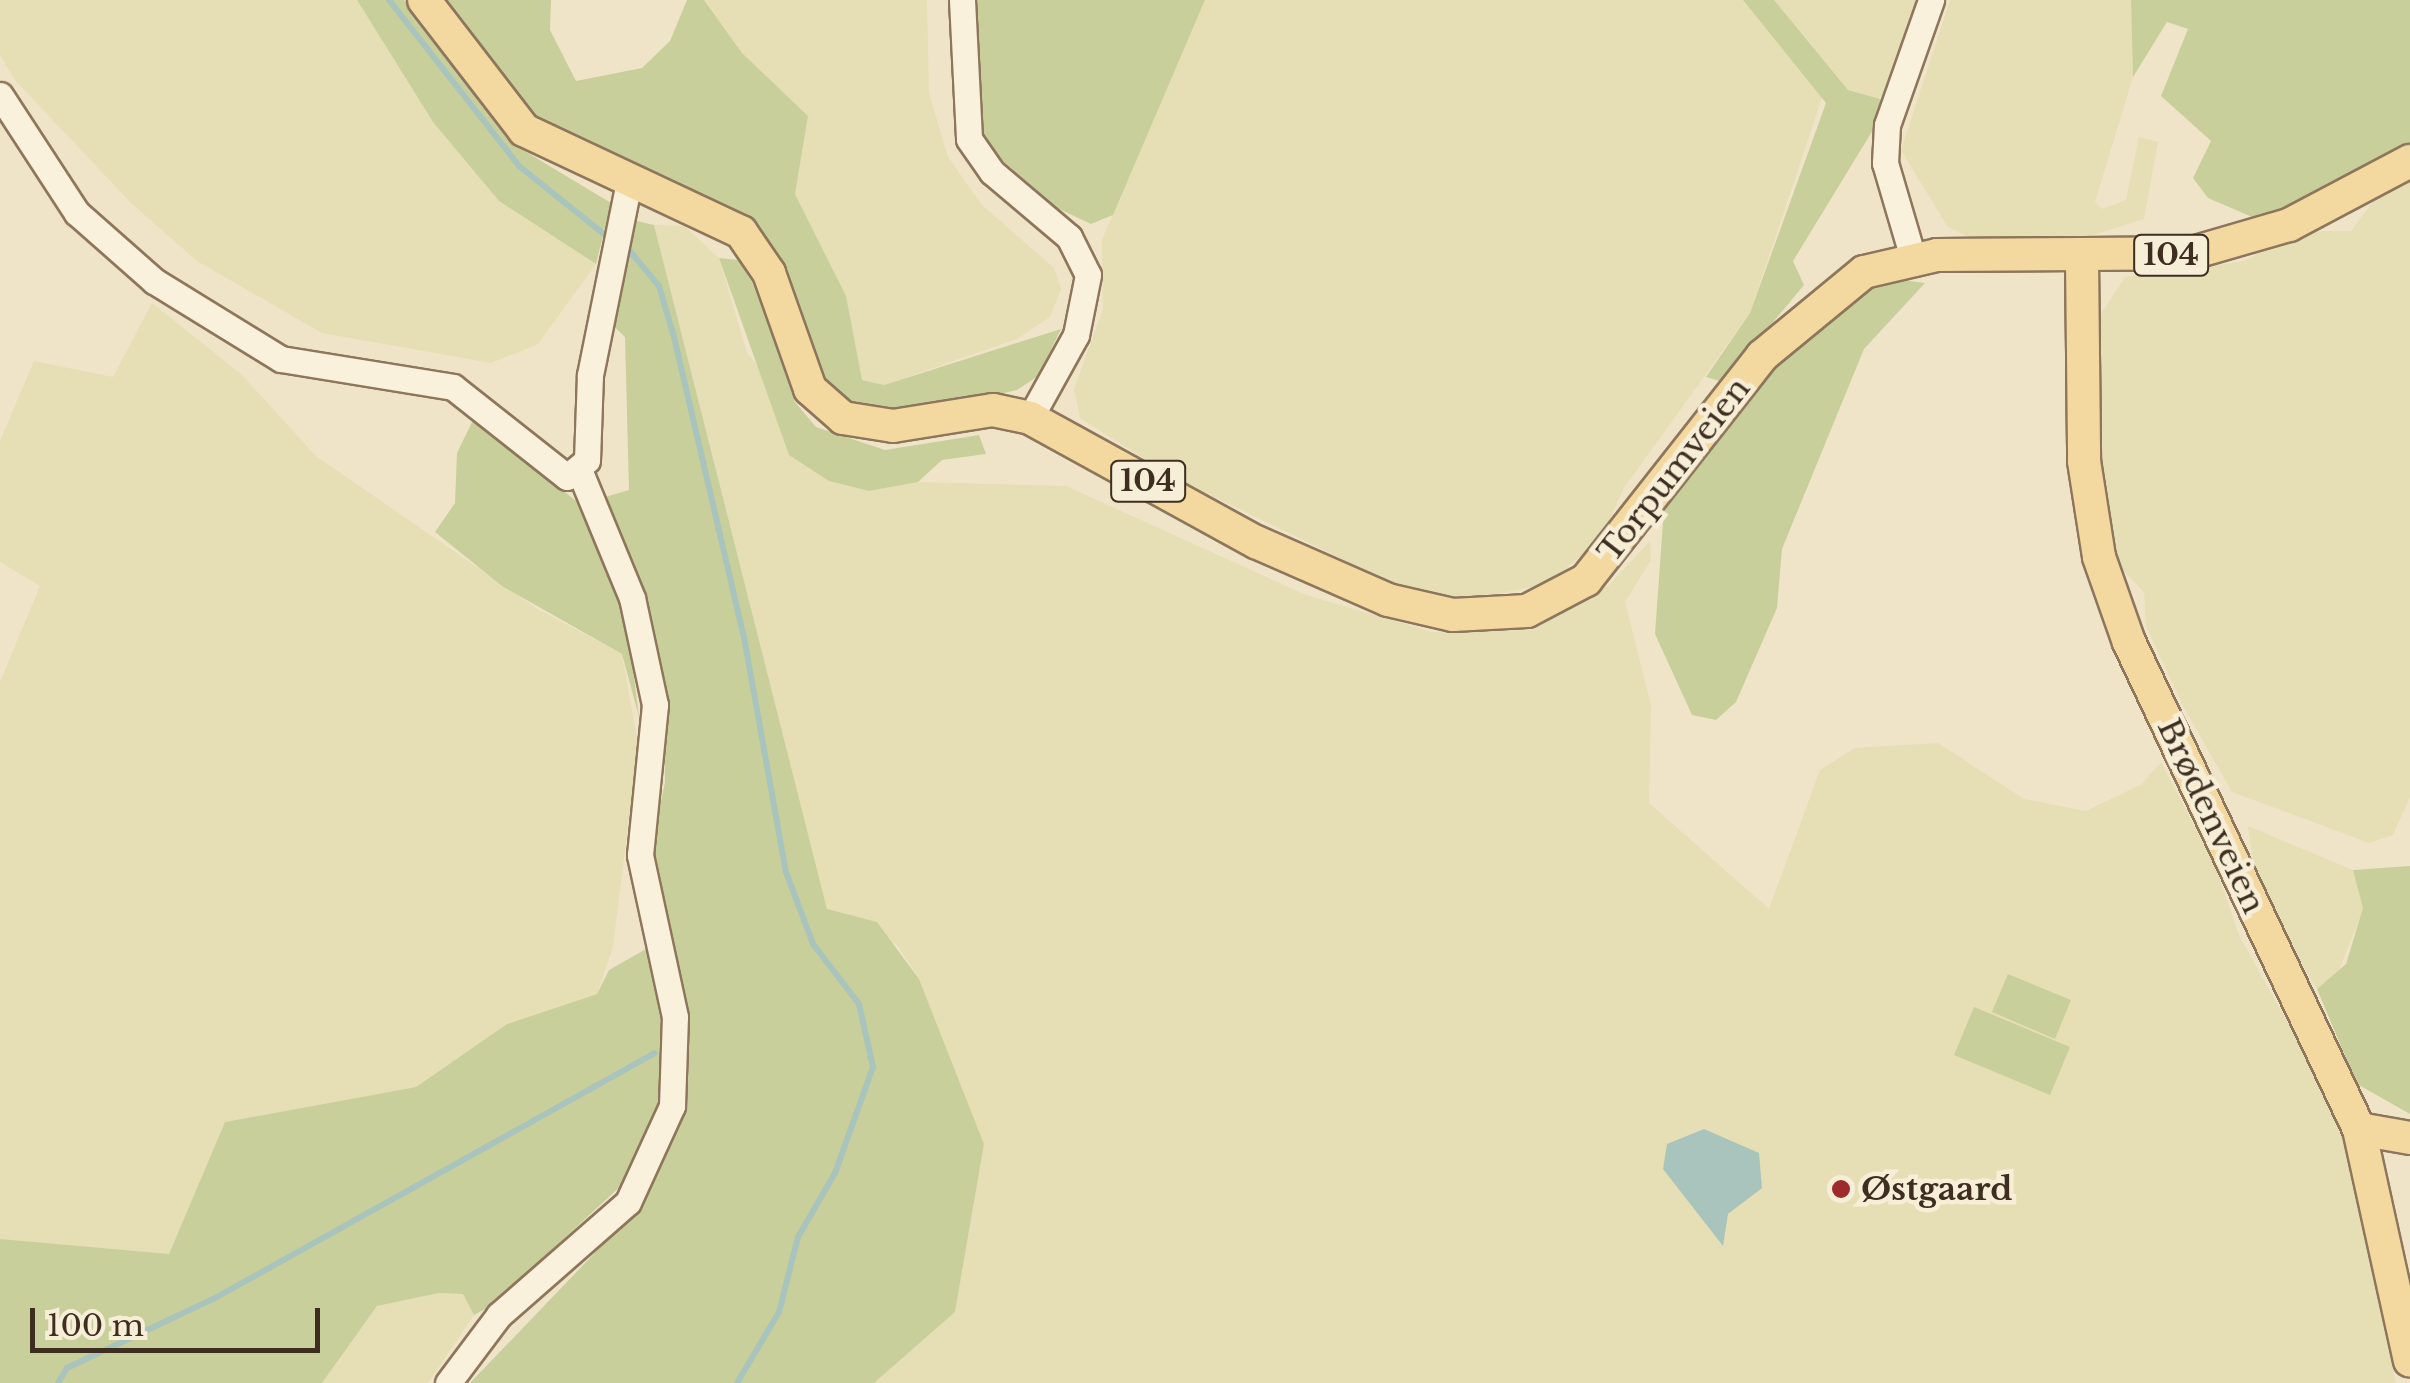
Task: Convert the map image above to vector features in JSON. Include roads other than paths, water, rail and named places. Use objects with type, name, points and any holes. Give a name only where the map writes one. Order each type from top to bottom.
[{"type":"main road","name":"Torpumveien","points":[[424,0],[524,130],[725,220],[751,243],[810,389],[843,418],[892,426],[993,410],[1030,418],[1256,542],[1388,600],[1501,616],[1586,580],[1791,327],[1864,272],[1913,258],[2082,258],[2246,242],[2410,161]]},
{"type":"main road","name":"Brødenveien","points":[[2082,258],[2084,461],[2107,584],[2360,1130],[2410,1360]]},
{"type":"main road","points":[[2360,1130],[2410,1138]]},
{"type":"street","points":[[962,0],[970,139],[992,172],[1069,237],[1088,276],[1076,335],[1030,418]]},
{"type":"street","points":[[1913,258],[1885,163],[1886,125],[1931,0]]},
{"type":"street","points":[[0,94],[8,123],[77,213],[154,281],[281,359],[453,387],[555,474],[580,472]]},
{"type":"street","points":[[448,1383],[499,1315],[628,1202],[672,1106],[675,1017],[640,855],[655,705],[617,551],[580,472],[600,313],[629,180]]},
{"type":"water","points":[[1704,1129],[1759,1153],[1762,1188],[1728,1214],[1723,1246],[1663,1169],[1667,1144]]},
{"type":"waterway","points":[[389,0],[519,166],[604,234]]},
{"type":"waterway","points":[[629,250],[659,286],[674,337],[744,637],[786,872],[813,944],[859,1004],[873,1067],[835,1173],[798,1237],[779,1312],[737,1383]]},
{"type":"waterway","points":[[58,1383],[67,1368],[217,1297],[655,1053]]},
{"type":"place","name":"Østgaard","points":[[1841,1189]]}]
